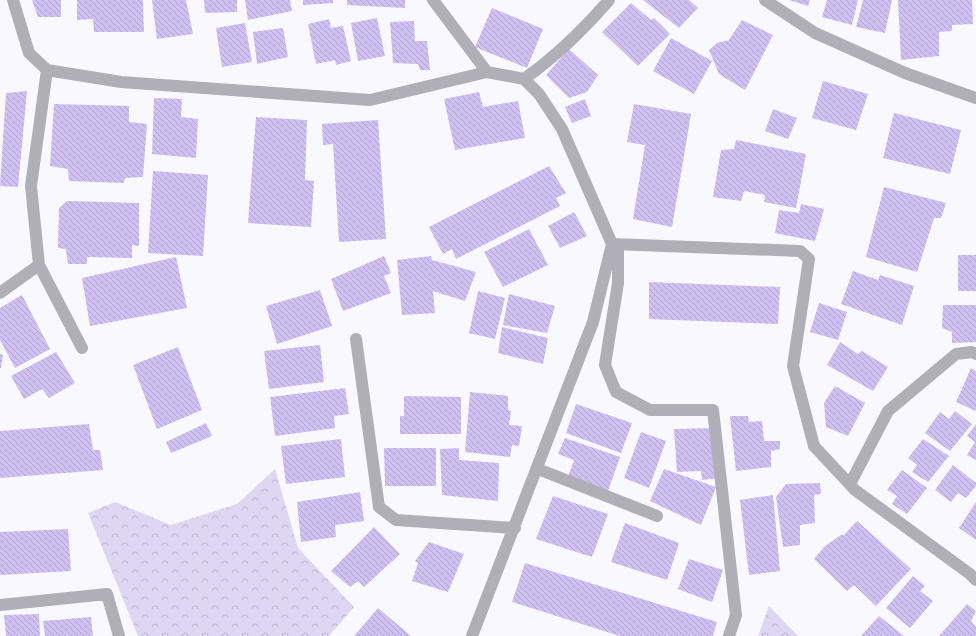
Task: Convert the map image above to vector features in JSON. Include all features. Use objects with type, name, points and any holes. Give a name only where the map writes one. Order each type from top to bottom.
[{"type":"street","points":[[13,0],[29,54],[47,70],[121,82],[370,100],[487,72],[524,80],[539,94],[562,129],[615,244],[618,283],[605,365],[616,392],[650,410],[713,410],[736,615],[729,636]]},
{"type":"street","points":[[433,0],[487,72]]},
{"type":"street","points":[[524,80],[547,61],[594,17],[609,0]]},
{"type":"street","points":[[765,0],[815,33],[905,73],[976,98]]},
{"type":"street","points":[[47,70],[31,186],[39,265],[82,348]]},
{"type":"street","points":[[472,636],[538,469],[593,322],[615,244]]},
{"type":"street","points":[[615,244],[800,251],[809,259],[793,366],[814,446],[854,490],[970,574],[976,580]]},
{"type":"street","points":[[0,293],[39,265]]},
{"type":"street","points":[[356,339],[379,506],[396,520],[515,528]]},
{"type":"street","points":[[850,484],[888,411],[956,354],[972,352],[976,354]]},
{"type":"street","points":[[538,469],[657,516]]},
{"type":"street","points":[[0,605],[107,594],[119,636]]},
{"type":"green space","points":[[275,469],[298,548],[354,607],[329,636],[138,636],[88,513],[115,502],[171,525],[237,504]]},
{"type":"green space","points":[[769,606],[798,636],[758,636]]},
{"type":"building","points":[[32,0],[61,0],[61,17],[38,17]]},
{"type":"building","points":[[77,0],[143,0],[144,32],[94,32],[93,19],[77,20]]},
{"type":"building","points":[[152,0],[186,0],[193,34],[157,39]]},
{"type":"building","points":[[204,0],[237,0],[237,12],[205,13]]},
{"type":"building","points":[[245,0],[290,0],[292,11],[248,20]]},
{"type":"building","points":[[303,0],[333,0],[333,3],[303,5]]},
{"type":"building","points":[[347,0],[405,0],[405,8],[347,5]]},
{"type":"building","points":[[643,0],[689,0],[698,8],[679,28]]},
{"type":"building","points":[[789,0],[810,0],[808,6]]},
{"type":"building","points":[[827,0],[858,0],[852,25],[822,17]]},
{"type":"building","points":[[863,0],[892,0],[885,33],[856,27]]},
{"type":"building","points":[[898,0],[972,0],[973,24],[952,25],[952,31],[939,32],[939,56],[901,60]]},
{"type":"building","points":[[631,3],[651,20],[654,18],[670,34],[638,66],[602,32]]},
{"type":"building","points":[[492,8],[543,29],[527,68],[475,47]]},
{"type":"building","points":[[377,18],[385,56],[358,61],[351,23]]},
{"type":"building","points":[[329,19],[331,28],[343,26],[351,61],[336,65],[335,60],[316,64],[308,24]]},
{"type":"building","points":[[742,20],[773,35],[745,90],[719,74],[709,50],[717,43],[729,40]]},
{"type":"building","points":[[414,21],[415,41],[427,41],[430,70],[420,70],[418,64],[393,63],[390,22]]},
{"type":"building","points":[[245,23],[252,62],[222,67],[216,28]]},
{"type":"building","points":[[283,28],[288,57],[257,64],[253,32]]},
{"type":"building","points":[[671,38],[712,61],[694,94],[653,71]]},
{"type":"building","points":[[569,49],[598,75],[587,92],[569,98],[546,75]]},
{"type":"building","points":[[823,81],[868,94],[856,130],[812,118]]},
{"type":"building","points":[[27,91],[18,187],[0,186],[6,93]]},
{"type":"building","points":[[479,92],[483,107],[518,101],[525,138],[455,150],[444,99]]},
{"type":"building","points":[[154,98],[182,99],[181,117],[198,119],[196,158],[152,154]]},
{"type":"building","points":[[585,99],[591,116],[572,123],[565,107]]},
{"type":"building","points":[[54,104],[129,106],[129,122],[147,124],[143,177],[125,178],[124,183],[69,181],[68,169],[50,166]]},
{"type":"building","points":[[634,104],[691,114],[672,227],[633,219],[645,145],[627,142]]},
{"type":"building","points":[[773,109],[797,118],[788,139],[765,131]]},
{"type":"building","points":[[894,113],[961,130],[950,174],[883,158]]},
{"type":"building","points":[[256,117],[307,120],[305,180],[314,181],[311,227],[248,223]]},
{"type":"building","points":[[378,120],[386,239],[339,242],[333,144],[323,145],[322,124]]},
{"type":"building","points":[[736,140],[806,154],[796,208],[764,202],[765,195],[744,191],[741,201],[713,197],[721,150],[734,149]]},
{"type":"building","points":[[549,166],[566,193],[556,198],[560,206],[456,259],[452,249],[443,254],[429,227]]},
{"type":"building","points":[[153,171],[208,175],[203,256],[148,253]]},
{"type":"building","points":[[884,187],[946,203],[941,218],[934,218],[917,272],[866,257]]},
{"type":"building","points":[[67,201],[139,203],[139,246],[132,245],[132,258],[87,257],[87,264],[68,264],[66,249],[58,248],[59,208]]},
{"type":"building","points":[[801,204],[824,209],[815,241],[775,233],[779,210],[799,213]]},
{"type":"building","points":[[574,212],[587,236],[560,248],[548,226]]},
{"type":"building","points":[[529,229],[548,265],[503,287],[484,252]]},
{"type":"building","points":[[958,255],[976,255],[976,291],[958,291]]},
{"type":"building","points":[[384,256],[391,273],[384,276],[391,293],[343,311],[331,279]]},
{"type":"building","points":[[431,256],[432,260],[476,272],[465,301],[433,291],[435,313],[402,315],[397,260]]},
{"type":"building","points":[[176,257],[187,308],[90,326],[82,278]]},
{"type":"building","points":[[853,271],[878,280],[880,275],[914,286],[902,325],[841,304]]},
{"type":"building","points":[[649,282],[780,287],[778,324],[649,319]]},
{"type":"building","points":[[320,290],[332,326],[277,344],[266,306]]},
{"type":"building","points":[[478,291],[505,298],[495,339],[469,333]]},
{"type":"building","points":[[509,294],[555,306],[547,333],[503,325]]},
{"type":"building","points":[[22,295],[50,349],[15,368],[0,340],[0,308]]},
{"type":"building","points":[[819,303],[847,312],[838,340],[810,332]]},
{"type":"building","points":[[943,305],[976,305],[976,342],[952,343],[952,332],[942,328]]},
{"type":"building","points":[[502,327],[548,338],[543,364],[498,353]]},
{"type":"building","points":[[840,342],[858,354],[862,351],[888,367],[873,391],[827,365]]},
{"type":"building","points":[[320,345],[324,382],[269,389],[264,351]]},
{"type":"building","points":[[178,347],[202,410],[157,429],[133,365]]},
{"type":"building","points":[[56,352],[75,383],[49,398],[42,389],[24,399],[11,376]]},
{"type":"building","points":[[0,354],[3,355],[1,368],[0,368]]},
{"type":"building","points":[[971,368],[976,371],[976,411],[956,402]]},
{"type":"building","points":[[835,386],[865,403],[848,436],[826,427],[824,403]]},
{"type":"building","points":[[345,388],[349,414],[334,416],[335,428],[275,436],[270,397]]},
{"type":"building","points":[[470,392],[508,396],[508,410],[511,411],[509,425],[522,426],[519,446],[512,445],[510,457],[465,452]]},
{"type":"building","points":[[404,396],[461,397],[461,434],[400,434],[400,416],[404,416]]},
{"type":"building","points":[[576,404],[632,423],[621,453],[566,433]]},
{"type":"building","points":[[955,411],[972,424],[950,451],[925,433],[940,412],[949,419]]},
{"type":"building","points":[[730,416],[748,416],[749,422],[762,421],[764,441],[780,441],[780,449],[771,451],[771,467],[736,471]]},
{"type":"building","points":[[206,423],[212,436],[171,453],[166,442]]},
{"type":"building","points":[[89,424],[93,450],[100,450],[103,470],[0,478],[0,431]]},
{"type":"building","points":[[976,424],[976,460],[967,455],[975,442],[967,436]]},
{"type":"building","points":[[713,428],[720,478],[702,480],[701,471],[677,472],[674,429]]},
{"type":"building","points":[[641,432],[666,441],[649,488],[624,478]]},
{"type":"building","points":[[565,438],[620,457],[608,491],[568,477],[574,460],[558,454]]},
{"type":"building","points":[[341,439],[345,477],[286,484],[281,446]]},
{"type":"building","points":[[923,439],[949,456],[928,482],[912,472],[917,465],[908,458]]},
{"type":"building","points":[[384,448],[436,448],[436,486],[385,486]]},
{"type":"building","points":[[459,448],[459,460],[499,463],[498,501],[442,495],[440,449]]},
{"type":"building","points":[[953,465],[976,483],[976,486],[966,498],[958,493],[951,502],[935,490]]},
{"type":"building","points":[[664,469],[716,487],[701,525],[650,501]]},
{"type":"building","points":[[902,470],[927,488],[907,514],[892,504],[897,496],[887,490]]},
{"type":"building","points":[[820,483],[821,494],[814,495],[815,523],[800,525],[800,545],[783,547],[776,497],[786,484]]},
{"type":"building","points":[[360,492],[364,521],[335,525],[336,537],[301,542],[297,502]]},
{"type":"building","points":[[773,495],[780,571],[749,575],[740,500]]},
{"type":"building","points":[[553,496],[608,514],[592,557],[536,539]]},
{"type":"building","points":[[976,502],[976,540],[959,528]]},
{"type":"building","points":[[857,521],[911,569],[876,606],[854,585],[847,591],[814,559],[825,546],[841,535],[844,535]]},
{"type":"building","points":[[625,523],[679,543],[667,580],[611,562]]},
{"type":"building","points":[[374,527],[400,554],[364,587],[358,581],[350,587],[331,571]]},
{"type":"building","points":[[68,529],[71,571],[0,575],[0,532]]},
{"type":"building","points":[[429,542],[464,554],[448,592],[412,581],[418,563],[415,561]]},
{"type":"building","points":[[689,559],[723,570],[712,602],[678,589]]},
{"type":"building","points":[[525,563],[717,622],[713,636],[620,636],[512,602]]},
{"type":"building","points":[[913,576],[925,586],[920,591],[933,601],[910,628],[886,608]]},
{"type":"building","points":[[967,604],[976,611],[971,621],[976,627],[976,636],[939,636]]},
{"type":"building","points":[[378,608],[411,636],[354,636]]},
{"type":"building","points":[[39,614],[40,636],[6,636],[4,615]]},
{"type":"building","points":[[879,616],[904,636],[861,636]]},
{"type":"building","points":[[91,617],[93,636],[45,636],[43,621]]}]
